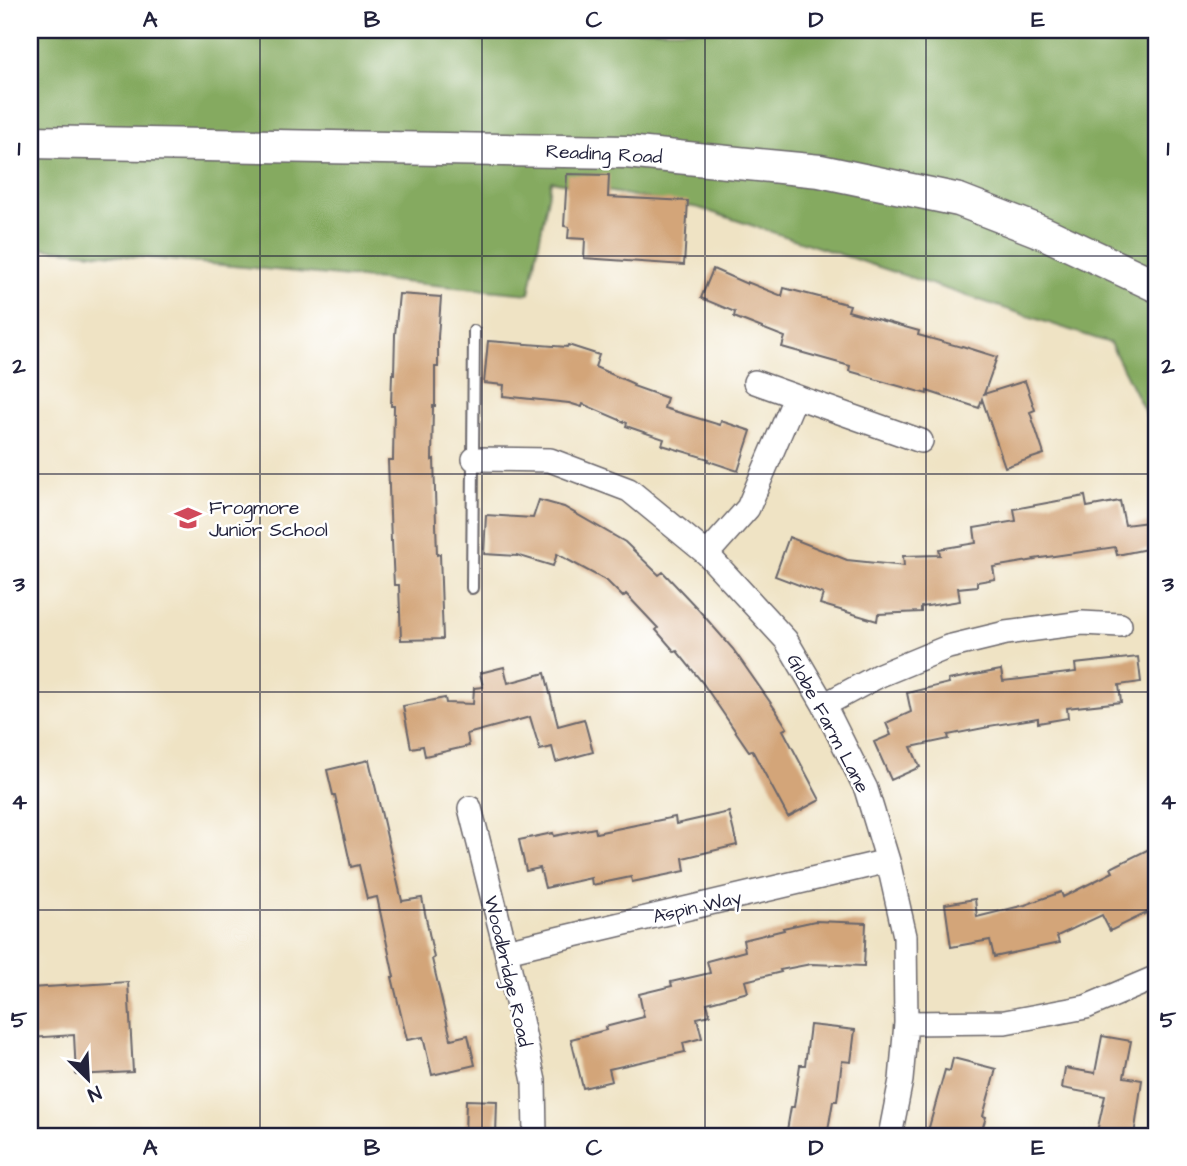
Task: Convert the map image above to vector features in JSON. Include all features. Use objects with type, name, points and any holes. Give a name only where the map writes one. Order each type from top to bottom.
[{"type":"main road","name":"Reading Road","points":[[30,142],[626,152],[820,172],[959,200],[1044,233],[1157,286]]},
{"type":"street","points":[[755,382],[921,441]]},
{"type":"street","points":[[707,554],[748,508],[795,398]]},
{"type":"street","name":"Globe Farm Lane","points":[[474,459],[550,460],[629,490],[707,554],[786,640],[824,705],[866,789],[888,861],[905,936],[906,1023],[901,1080],[890,1136]]},
{"type":"street","points":[[824,705],[880,675],[948,647],[1019,631],[1082,624],[1120,625]]},
{"type":"street","name":"Woodbridge Road","points":[[470,808],[506,951],[534,1081],[535,1136]]},
{"type":"street","name":"Aspin Way","points":[[506,951],[888,861]]},
{"type":"street","points":[[906,1023],[1019,1020],[1086,1007],[1157,976]]},
{"type":"lane","points":[[472,588],[474,331]]},
{"type":"green space","points":[[30,30],[1157,30],[1157,436],[1110,343],[699,208],[551,181],[529,294],[30,247]]},
{"type":"building","points":[[567,174],[609,175],[608,197],[688,201],[684,265],[584,258],[585,239],[568,238],[569,227],[564,226]]},
{"type":"building","points":[[713,269],[782,296],[784,288],[850,305],[848,311],[919,331],[918,335],[997,357],[984,394],[1025,381],[1035,410],[1030,412],[1044,454],[1005,467],[982,399],[979,408],[927,391],[927,394],[874,379],[849,371],[850,366],[782,347],[785,337],[734,317],[735,312],[701,298]]},
{"type":"building","points":[[399,294],[441,297],[438,367],[435,367],[432,460],[434,459],[443,639],[401,640],[399,585],[394,585],[388,460],[393,460],[392,374]]},
{"type":"building","points":[[488,341],[568,345],[599,355],[595,367],[634,384],[633,386],[667,398],[664,408],[720,425],[721,421],[751,431],[738,471],[662,445],[664,439],[626,426],[627,423],[583,404],[582,407],[569,403],[503,396],[504,385],[484,383]]},
{"type":"building","points":[[1085,496],[1087,507],[1120,501],[1125,525],[1157,521],[1157,547],[1117,555],[1115,547],[993,567],[995,579],[977,582],[977,586],[958,588],[960,601],[921,607],[921,612],[878,614],[877,621],[820,604],[823,594],[775,576],[789,537],[847,560],[904,566],[903,556],[940,555],[939,549],[976,543],[974,528],[1016,521],[1014,509]]},
{"type":"building","points":[[539,500],[564,507],[625,542],[659,575],[663,572],[697,608],[733,649],[775,709],[787,728],[783,730],[820,800],[788,817],[752,750],[749,751],[702,682],[677,651],[675,652],[656,630],[658,628],[626,594],[623,597],[607,581],[557,554],[553,566],[517,555],[484,554],[486,515],[533,518]]},
{"type":"building","points":[[1138,657],[1141,682],[1119,685],[1121,702],[1067,708],[1068,718],[1038,723],[1038,718],[989,726],[948,735],[949,739],[911,747],[920,767],[891,780],[874,742],[891,735],[886,723],[911,712],[907,693],[949,683],[948,680],[1001,670],[1003,681],[1076,672],[1075,664]]},
{"type":"building","points":[[504,667],[508,683],[545,673],[558,726],[584,719],[593,752],[556,762],[552,747],[540,750],[530,717],[467,734],[469,746],[425,756],[423,746],[411,748],[403,706],[445,698],[446,703],[473,704],[474,688],[483,687],[480,673]]},
{"type":"building","points":[[369,760],[402,901],[422,898],[434,958],[432,959],[451,1039],[468,1035],[475,1065],[432,1075],[423,1037],[407,1040],[377,897],[367,899],[359,865],[351,867],[327,770]]},
{"type":"building","points":[[729,812],[737,845],[683,858],[685,871],[632,882],[631,877],[592,885],[591,878],[545,888],[540,868],[526,871],[519,840],[595,828],[596,833],[675,817],[676,824]]},
{"type":"building","points":[[1157,845],[1157,908],[1110,931],[1102,915],[1057,936],[1059,943],[994,957],[990,940],[951,947],[945,904],[975,899],[977,917],[1025,905],[1061,892],[1063,897],[1113,872],[1111,868]]},
{"type":"building","points":[[815,921],[866,923],[864,966],[811,964],[745,981],[748,992],[707,1003],[710,1015],[697,1018],[702,1038],[683,1043],[685,1052],[609,1069],[612,1081],[583,1088],[571,1039],[644,1017],[639,994],[672,986],[671,982],[710,973],[707,961],[745,951],[743,940]]},
{"type":"building","points":[[128,982],[133,1072],[76,1075],[74,1035],[30,1038],[30,988]]},
{"type":"building","points":[[810,1025],[855,1030],[851,1062],[842,1061],[837,1101],[833,1101],[827,1136],[786,1136],[791,1107],[794,1107],[800,1065],[805,1065]]},
{"type":"building","points":[[1102,1036],[1131,1041],[1124,1077],[1142,1080],[1134,1136],[1096,1136],[1105,1096],[1062,1088],[1065,1068],[1095,1073]]},
{"type":"building","points":[[953,1058],[996,1069],[980,1136],[947,1136],[928,1131],[945,1070],[950,1071]]},
{"type":"building","points":[[466,1100],[497,1101],[496,1136],[465,1136]]},
{"type":"place","name":"Frogmore Junior School","points":[[188,518]]}]
